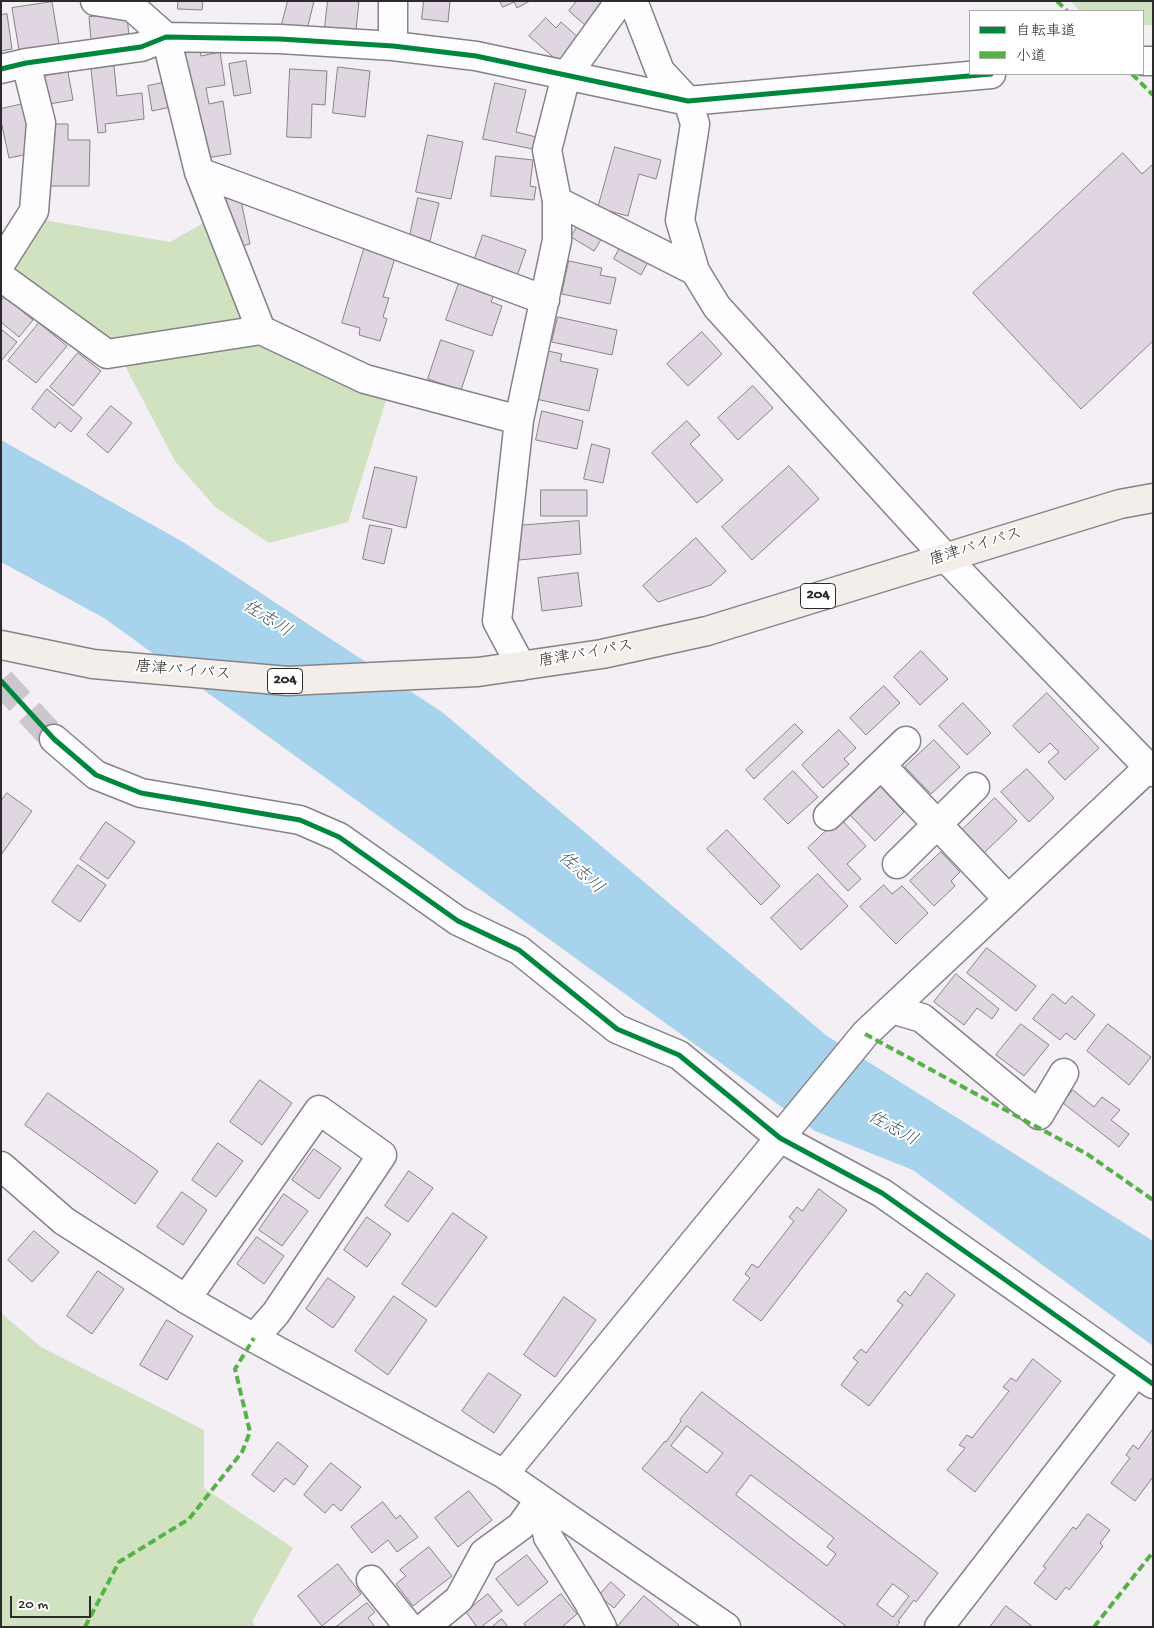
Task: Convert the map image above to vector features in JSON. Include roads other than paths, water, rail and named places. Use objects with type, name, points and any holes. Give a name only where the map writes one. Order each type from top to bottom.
[{"type":"highway","name":"唐津バイパス","points":[[1,645],[92,664],[288,681],[478,672],[602,654],[707,630],[1120,504],[1153,498]]},
{"type":"street","points":[[96,1],[132,7],[166,37],[198,172],[261,330]]},
{"type":"street","points":[[393,1],[393,46]]},
{"type":"street","points":[[521,666],[497,621],[519,420],[557,240],[556,201],[547,150],[566,76],[620,1]]},
{"type":"street","points":[[504,1474],[780,1138],[799,1112],[865,1034],[1008,899],[1150,770],[945,557],[717,307],[695,271],[680,220],[695,124],[688,102],[660,71],[633,1]]},
{"type":"street","points":[[1,263],[34,211],[41,123],[14,66],[141,47],[166,37],[280,39],[393,46],[476,56],[688,102],[981,75]]},
{"type":"street","points":[[198,172],[545,300]]},
{"type":"street","points":[[556,201],[695,271]]},
{"type":"street","points":[[1,277],[106,354],[261,330],[365,379],[519,420]]},
{"type":"street","points":[[54,740],[96,775],[141,793],[300,820],[338,837],[458,921],[519,950],[617,1029],[678,1055],[780,1138],[882,1193],[1144,1378],[939,1627]]},
{"type":"street","points":[[828,816],[906,740]]},
{"type":"street","points":[[881,765],[1008,899]]},
{"type":"street","points":[[897,864],[975,787]]},
{"type":"street","points":[[892,1009],[922,1018],[1039,1115],[1064,1073]]},
{"type":"street","points":[[186,1299],[318,1110],[382,1155],[276,1313],[254,1338]]},
{"type":"street","points":[[1,1166],[64,1221],[186,1299],[504,1474],[726,1627]]},
{"type":"street","points":[[424,1627],[459,1599],[484,1553],[521,1526],[540,1499]]},
{"type":"street","points":[[540,1499],[548,1537],[602,1627]]},
{"type":"street","points":[[371,1580],[410,1627]]},
{"type":"water","name":"佐志川","points":[[1,440],[183,542],[442,712],[827,1036],[1153,1241],[1153,1346],[913,1170],[815,1131],[104,618],[1,562]]},
{"type":"tunnel","points":[[1,681],[54,739]]}]
